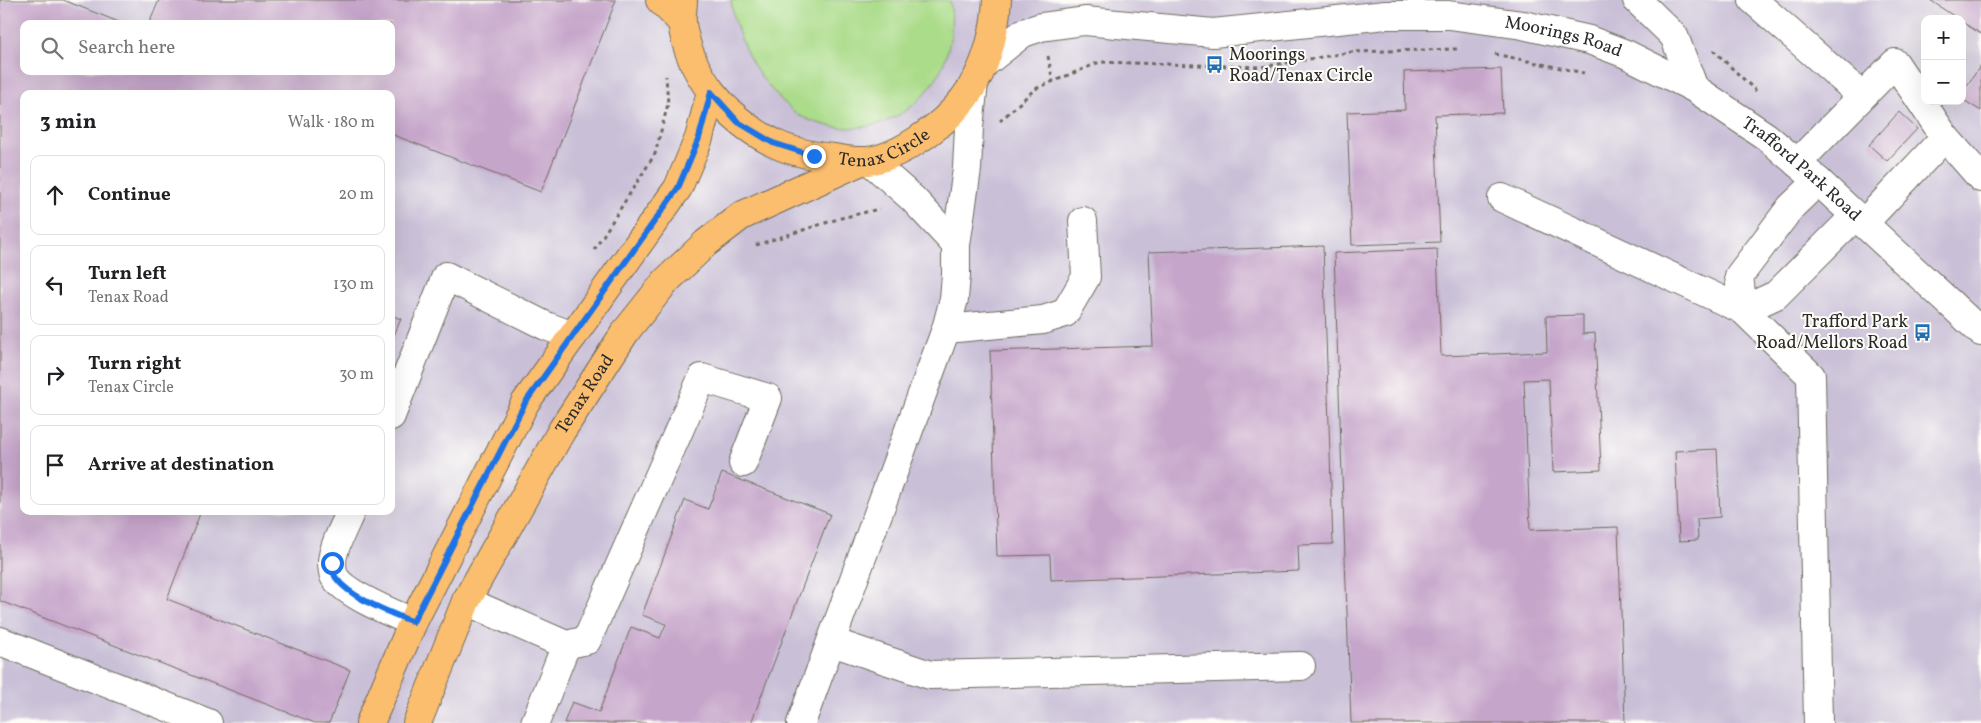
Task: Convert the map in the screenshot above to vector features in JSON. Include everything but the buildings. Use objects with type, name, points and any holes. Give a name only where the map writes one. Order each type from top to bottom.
[{"type":"main road","points":[[660,0],[682,11]]},
{"type":"main road","name":"Tenax Circle","points":[[682,11],[692,59],[711,92],[738,122],[773,143],[814,156],[865,161],[904,149],[937,128],[961,105],[980,73],[996,27],[997,0]]},
{"type":"main road","points":[[370,723],[413,622],[525,403],[678,188],[699,138],[711,92]]},
{"type":"main road","name":"Tenax Road","points":[[418,723],[466,601],[562,430],[626,331],[666,281],[706,243],[742,216],[865,161]]},
{"type":"street","name":"Moorings Road","points":[[1076,0],[1125,24]]},
{"type":"street","points":[[1637,0],[1674,36],[1694,88]]},
{"type":"street","points":[[1753,0],[1862,96]]},
{"type":"street","name":"Moorings Road","points":[[980,73],[1022,33],[1041,27],[1085,21],[1213,33],[1449,8],[1589,40],[1626,54],[1694,88]]},
{"type":"street","points":[[1797,163],[1895,63],[1945,137],[1981,178]]},
{"type":"street","points":[[801,723],[946,329],[955,283],[956,245],[967,169],[969,127],[980,73]]},
{"type":"street","name":"Trafford Park Road","points":[[1694,88],[1767,137],[1860,219],[1981,332]]},
{"type":"street","points":[[1743,310],[1776,295],[1860,219],[1945,137]]},
{"type":"street","points":[[865,161],[913,199],[956,245]]},
{"type":"street","points":[[1743,310],[1739,276],[1791,207],[1818,181]]},
{"type":"street","points":[[1502,198],[1743,310],[1811,376],[1818,723]]},
{"type":"street","points":[[946,329],[1043,320],[1064,312],[1086,277],[1083,221]]},
{"type":"street","points":[[395,406],[446,276],[546,326],[573,336]]},
{"type":"street","points":[[466,601],[566,645],[587,640],[702,378],[768,398],[743,463]]},
{"type":"street","points":[[349,515],[335,546],[332,563],[334,576],[344,588],[390,613],[413,622]]},
{"type":"street","points":[[0,641],[203,722]]},
{"type":"street","points":[[832,642],[930,674],[1300,666]]},
{"type":"street","points":[[534,723],[566,645]]},
{"type":"path","points":[[999,122],[1035,89],[1100,62],[1261,67],[1352,52],[1459,49]]},
{"type":"path","points":[[1487,52],[1587,74]]},
{"type":"path","points":[[752,246],[841,218],[887,207]]},
{"type":"shaded area","points":[[0,0],[1981,0],[1981,723],[0,723]]},
{"type":"green space","points":[[731,0],[950,0],[951,32],[944,61],[931,86],[912,106],[889,120],[862,127],[833,126],[798,115],[766,83],[757,71],[743,44]]},
{"type":"place","name":"Moorings Road/Tenax Circle","points":[[1215,65]]},
{"type":"place","name":"Trafford Park Road/Mellors Road","points":[[1922,332]]},
{"type":"route","points":[[332,563],[334,576],[344,588],[390,613],[413,622],[525,403],[678,188],[699,138],[711,92],[738,122],[773,143],[814,156]]}]
